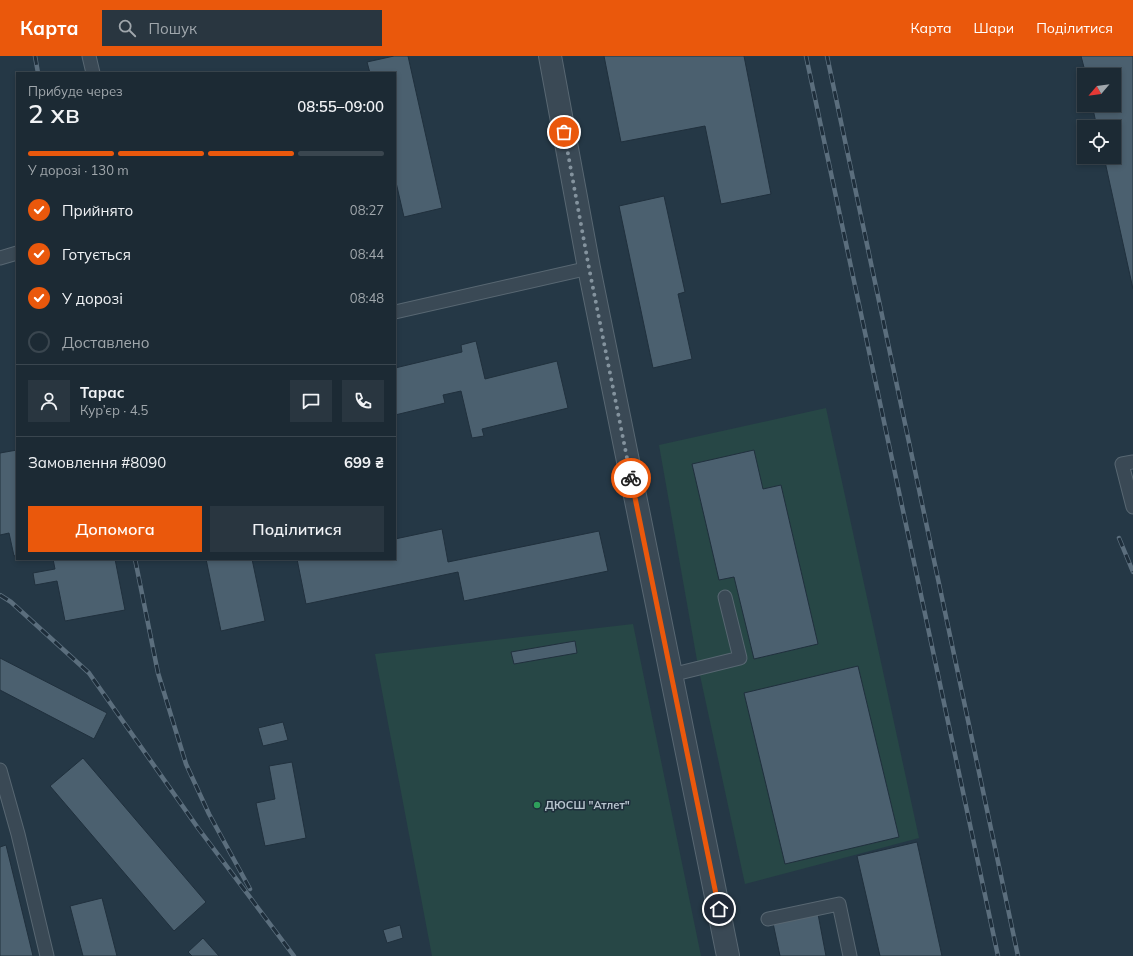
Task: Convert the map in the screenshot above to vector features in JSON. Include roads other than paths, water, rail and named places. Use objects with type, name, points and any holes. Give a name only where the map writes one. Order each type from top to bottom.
[{"type":"street","points":[[550,56],[589,268],[728,956]]},
{"type":"lane","points":[[90,56],[93,72]]},
{"type":"lane","points":[[0,258],[16,253]]},
{"type":"lane","points":[[396,312],[589,268]]},
{"type":"lane","points":[[1133,462],[1122,464],[1133,507]]},
{"type":"lane","points":[[671,675],[740,658],[725,597]]},
{"type":"lane","points":[[0,770],[18,834],[47,956]]},
{"type":"lane","points":[[768,919],[840,904],[850,956]]},
{"type":"railway","points":[[35,56],[38,72]]},
{"type":"railway","points":[[806,56],[998,956]]},
{"type":"railway","points":[[827,56],[1018,956]]},
{"type":"railway","points":[[1119,538],[1133,572]]},
{"type":"railway","points":[[135,560],[158,673],[186,764],[209,814],[250,889]]},
{"type":"railway","points":[[0,595],[11,602],[89,673],[198,828],[294,956]]},
{"type":"place","name":"ДЮСШ \"Атлет\"","points":[[537,805]]}]
